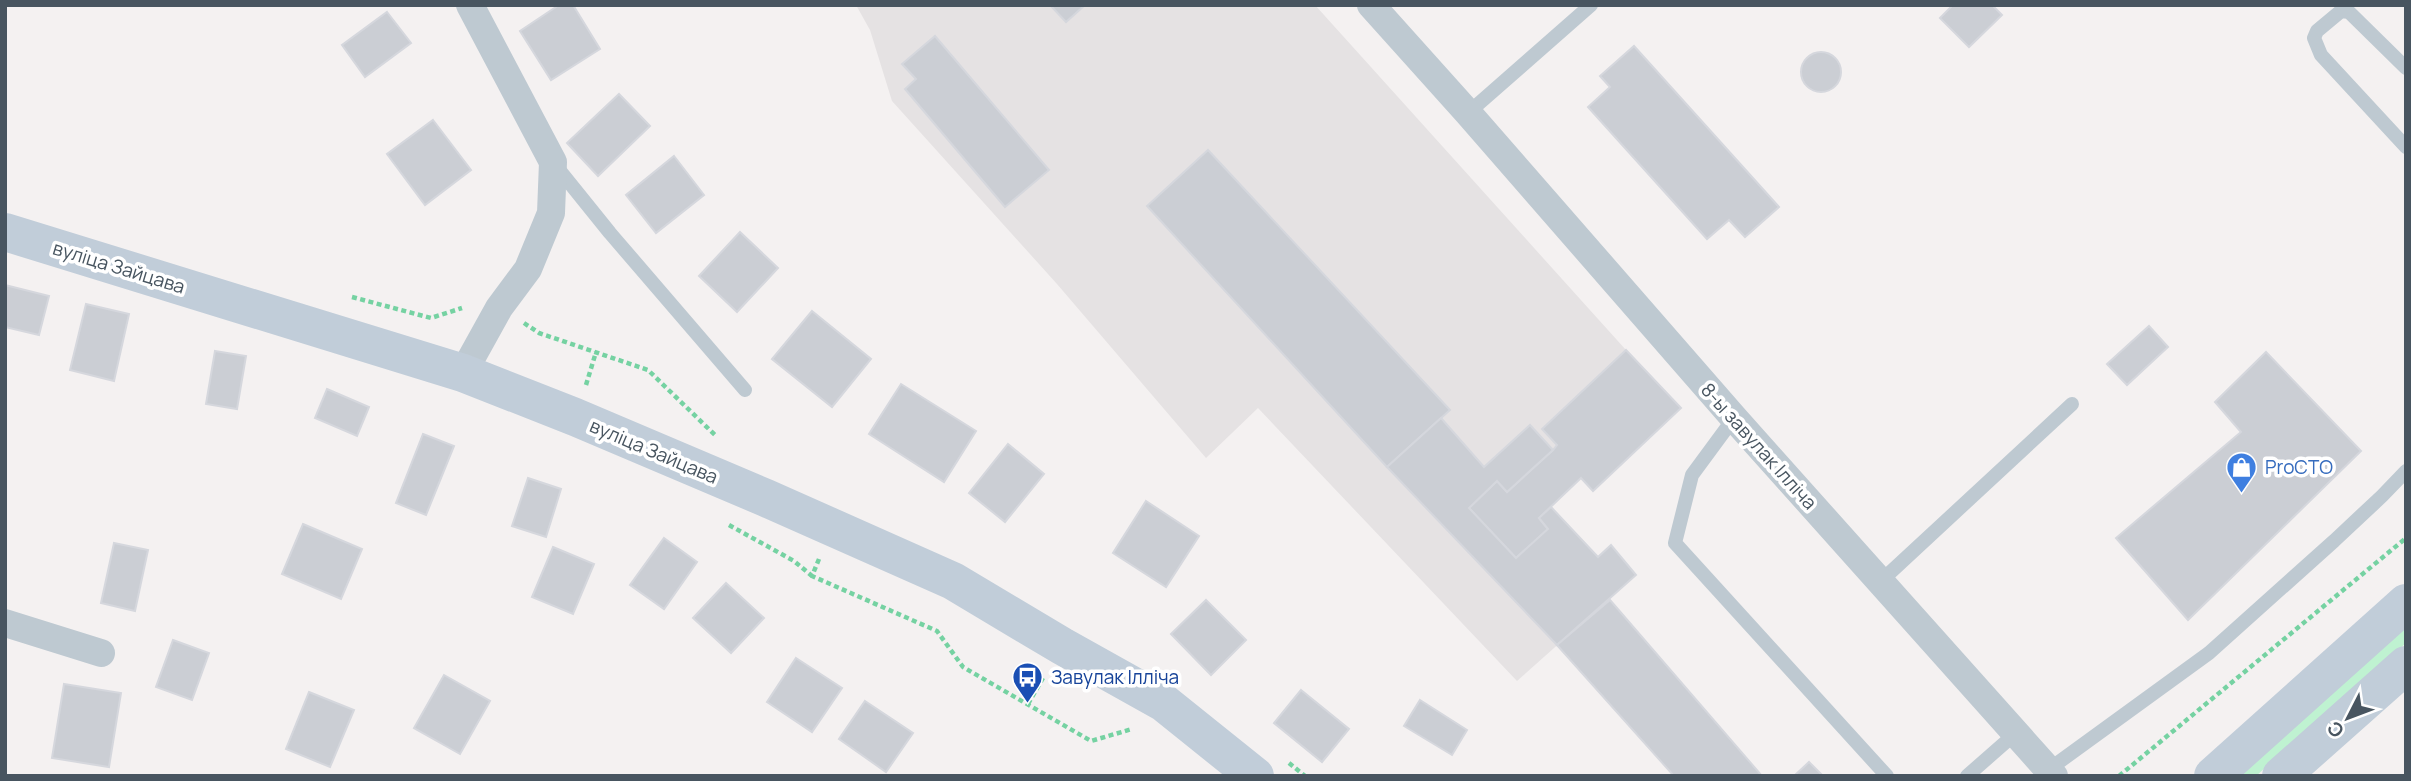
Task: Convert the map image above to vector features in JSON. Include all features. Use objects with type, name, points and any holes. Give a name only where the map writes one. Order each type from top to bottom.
[{"type":"street","points":[[463,373],[499,308],[528,269],[551,213],[553,162],[470,5]]},
{"type":"street","name":"8-ы завулак Ілліча","points":[[1371,5],[2051,773]]},
{"type":"street","name":"вуліца Зайцава","points":[[5,232],[463,373],[588,423],[953,581],[1164,703],[1255,776]]},
{"type":"street","points":[[2213,776],[2406,603]]},
{"type":"street","points":[[5,623],[101,653]]},
{"type":"street","points":[[2281,776],[2406,665]]},
{"type":"lane","points":[[1468,113],[1591,5]]},
{"type":"lane","points":[[2406,68],[2349,12],[2341,11],[2317,31],[2314,38],[2321,55],[2406,147]]},
{"type":"lane","points":[[553,162],[610,233],[745,390]]},
{"type":"lane","points":[[1881,581],[2072,404]]},
{"type":"lane","points":[[1734,418],[1692,475],[1675,543],[1887,776]]},
{"type":"lane","points":[[2051,773],[2209,653],[2325,550],[2406,471]]},
{"type":"lane","points":[[1967,776],[2016,733]]},
{"type":"path","points":[[351,297],[431,318],[477,303],[499,308],[538,333],[648,370],[716,436]]},
{"type":"path","points":[[2119,776],[2406,538]]},
{"type":"path","points":[[963,667],[1091,741]]},
{"type":"shaded area","points":[[856,5],[1315,5],[1626,350],[1581,478],[1551,507],[1598,557],[1611,545],[1636,575],[1517,681],[1258,408],[1206,458],[1057,284],[892,101],[870,30]]},
{"type":"green space","points":[[2406,615],[2406,643],[2256,776],[2228,776]]},
{"type":"building","points":[[559,5],[573,5],[600,49],[551,80],[520,31]]},
{"type":"building","points":[[1050,5],[1085,5],[1066,22]]},
{"type":"building","points":[[1953,5],[1992,5],[2002,15],[1969,47],[1940,18]]},
{"type":"building","points":[[387,12],[411,43],[365,77],[342,45]]},
{"type":"building","points":[[935,36],[1049,170],[1005,207],[905,89],[916,79],[902,64]]},
{"type":"building","points":[[1634,46],[1779,207],[1745,237],[1729,220],[1707,239],[1588,107],[1610,87],[1600,76]]},
{"type":"building","points":[[1821,52],[1835,58],[1841,72],[1835,86],[1821,92],[1807,86],[1801,72],[1807,58]]},
{"type":"building","points":[[619,94],[650,126],[598,176],[567,143]]},
{"type":"building","points":[[433,120],[471,170],[425,205],[387,154]]},
{"type":"building","points":[[1208,150],[1450,410],[1387,467],[1147,206]]},
{"type":"building","points":[[674,156],[704,195],[656,233],[626,195]]},
{"type":"building","points":[[740,232],[778,268],[737,312],[699,276]]},
{"type":"building","points":[[5,285],[49,296],[39,335],[5,327]]},
{"type":"building","points":[[86,304],[129,314],[114,381],[70,370]]},
{"type":"building","points":[[812,311],[871,359],[832,407],[772,359]]},
{"type":"building","points":[[2149,326],[2168,347],[2127,385],[2107,364]]},
{"type":"building","points":[[1626,350],[1681,408],[1593,491],[1581,478],[1539,518],[1548,529],[1516,558],[1469,508],[1497,481],[1507,492],[1553,450],[1557,445],[1542,429]]},
{"type":"building","points":[[215,351],[246,356],[237,409],[206,404]]},
{"type":"building","name":"ProСТО","points":[[2266,352],[2361,451],[2188,620],[2116,538],[2241,432],[2215,402]]},
{"type":"building","points":[[901,384],[976,431],[944,482],[869,434]]},
{"type":"building","points":[[327,389],[369,407],[357,436],[315,418]]},
{"type":"building","points":[[1441,418],[1484,467],[1530,425],[1553,450],[1507,492],[1497,481],[1469,508],[1516,558],[1548,529],[1539,518],[1551,507],[1598,557],[1611,545],[1636,575],[1557,645],[1387,467]]},
{"type":"building","points":[[423,434],[454,446],[426,515],[396,503]]},
{"type":"building","points":[[1008,444],[1044,474],[1005,522],[969,493]]},
{"type":"building","points":[[528,478],[561,489],[546,537],[512,526]]},
{"type":"building","points":[[1146,501],[1199,536],[1166,587],[1113,553]]},
{"type":"building","points":[[303,524],[362,549],[341,599],[282,574]]},
{"type":"building","points":[[664,538],[697,562],[664,609],[630,585]]},
{"type":"building","points":[[114,543],[148,550],[135,611],[101,603]]},
{"type":"building","points":[[553,547],[594,564],[573,614],[532,597]]},
{"type":"building","points":[[726,583],[764,618],[731,653],[693,618]]},
{"type":"building","points":[[1206,600],[1246,640],[1211,675],[1171,634]]},
{"type":"building","points":[[1610,600],[1762,776],[1674,776],[1557,645]]},
{"type":"building","points":[[173,640],[209,653],[192,700],[156,687]]},
{"type":"building","points":[[796,658],[842,688],[812,732],[767,702]]},
{"type":"building","points":[[444,675],[490,701],[460,754],[414,728]]},
{"type":"building","points":[[64,684],[121,693],[109,767],[52,758]]},
{"type":"building","points":[[1301,690],[1349,729],[1322,762],[1274,723]]},
{"type":"building","points":[[309,692],[354,710],[330,767],[286,749]]},
{"type":"building","points":[[1420,700],[1467,730],[1452,755],[1404,726]]},
{"type":"building","points":[[865,701],[913,733],[886,772],[839,739]]},
{"type":"building","points":[[1809,762],[1823,776],[1794,776]]},
{"type":"place","name":"ProСТО","points":[[2242,494]]},
{"type":"place","name":"Завулак Ілліча","points":[[1028,704]]}]
